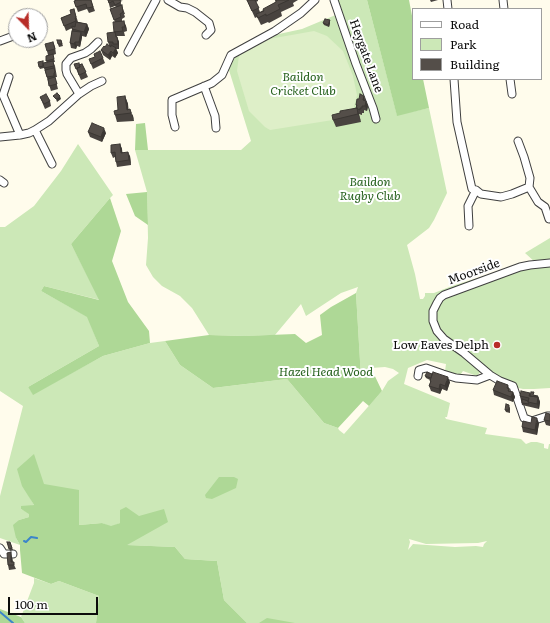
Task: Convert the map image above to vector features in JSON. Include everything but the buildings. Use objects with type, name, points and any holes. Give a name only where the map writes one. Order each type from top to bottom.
[{"type":"street","points":[[128,52],[156,0]]},
{"type":"street","points":[[168,0],[180,7],[188,8],[209,23],[211,30],[206,35]]},
{"type":"street","points":[[175,127],[172,115],[172,100],[212,83],[222,75],[231,55],[275,31],[301,13],[315,0]]},
{"type":"street","name":"Heygate Lane","points":[[334,0],[376,119]]},
{"type":"street","points":[[79,94],[67,74],[66,58],[71,58],[88,51],[94,44]]},
{"type":"street","points":[[9,77],[3,95],[20,135]]},
{"type":"street","points":[[454,80],[457,122],[472,189],[481,194],[501,197],[528,187]]},
{"type":"street","points":[[510,80],[512,94]]},
{"type":"street","points":[[0,136],[20,135],[35,130],[79,94],[102,81]]},
{"type":"street","points":[[204,86],[215,116],[216,128]]},
{"type":"street","points":[[35,130],[52,164]]},
{"type":"street","points":[[518,141],[530,178],[528,187],[538,202],[548,206],[550,219]]},
{"type":"street","points":[[469,226],[468,206],[476,190]]},
{"type":"street","name":"Moorside","points":[[550,263],[520,267],[444,295],[437,303],[432,316],[437,331],[444,339],[464,353],[490,375],[513,386],[524,418],[532,421],[550,416]]},
{"type":"street","points":[[418,376],[419,370],[426,368],[456,378],[477,380],[490,375]]},
{"type":"street","points":[[0,548],[4,554],[13,554]]},
{"type":"green space","name":"Baildon Rugby Club","points":[[337,0],[367,0],[397,115],[429,108],[447,193],[429,228],[407,245],[420,299],[423,299],[425,293],[434,293],[503,270],[550,265],[550,388],[523,389],[510,386],[482,370],[477,376],[463,371],[459,377],[445,371],[446,364],[427,360],[408,368],[404,384],[450,403],[447,417],[445,417],[446,419],[487,428],[485,434],[521,439],[526,444],[537,442],[544,444],[544,448],[548,449],[550,444],[550,623],[247,623],[224,600],[217,561],[185,559],[175,547],[126,545],[120,523],[111,527],[102,523],[79,525],[29,496],[34,505],[21,509],[29,513],[29,517],[19,520],[16,538],[20,545],[0,538],[0,496],[23,406],[0,391],[0,227],[5,227],[34,206],[61,171],[78,144],[113,195],[71,244],[100,300],[44,286],[41,291],[88,317],[99,346],[28,387],[33,394],[103,356],[150,343],[165,341],[180,365],[213,388],[287,379],[324,423],[338,428],[344,434],[382,391],[388,381],[399,373],[393,369],[385,367],[371,368],[361,379],[356,293],[358,287],[341,293],[306,316],[301,304],[275,335],[209,335],[192,308],[180,296],[162,286],[153,277],[146,265],[148,238],[147,192],[135,150],[241,150],[251,141],[228,67],[235,57],[279,34],[302,29],[338,14],[376,123],[378,120]],"holes":[[[409,539],[426,544],[478,543],[487,541],[483,547],[413,544],[408,550],[410,542]]]},
{"type":"green space","points":[[367,0],[409,0],[412,16],[412,80],[423,80],[429,108],[397,116]]},
{"type":"green space","name":"Baildon Cricket Club","points":[[314,31],[327,36],[343,51],[353,76],[357,95],[352,115],[339,119],[270,130],[249,111],[237,71],[239,55],[269,39]]},
{"type":"green space","points":[[145,123],[148,150],[135,150],[136,124]]},
{"type":"green space","points":[[147,192],[148,225],[135,216],[126,194]]},
{"type":"green space","points":[[110,198],[121,231],[112,261],[128,302],[149,331],[150,343],[103,356],[33,395],[28,387],[99,346],[87,317],[41,291],[44,286],[99,300],[71,244]]},
{"type":"green space","points":[[550,238],[550,263],[536,263],[525,253]]},
{"type":"green space","name":"Hazel Head Wood","points":[[356,293],[361,378],[371,368],[382,391],[369,406],[363,401],[338,428],[324,423],[287,379],[213,388],[180,365],[165,341],[209,335],[244,336],[295,334],[306,343],[322,335],[320,315]]},
{"type":"green space","points":[[34,454],[44,484],[79,490],[79,525],[102,523],[111,526],[120,523],[120,510],[126,507],[139,516],[164,509],[168,522],[127,545],[175,547],[185,559],[217,561],[224,600],[247,623],[96,623],[99,596],[59,581],[51,584],[22,573],[20,545],[16,538],[13,525],[19,520],[29,517],[29,514],[21,509],[21,506],[34,505],[22,486],[17,469]]},
{"type":"green space","points":[[219,477],[234,477],[238,479],[236,488],[212,499],[206,498],[205,495]]},
{"type":"green space","points":[[34,578],[51,584],[59,581],[99,596],[96,623],[25,623],[21,617],[34,583]]},
{"type":"green space","points":[[0,609],[21,617],[25,623],[0,623]]},
{"type":"green space","points":[[267,618],[295,623],[259,623]]},
{"type":"waterway","points":[[24,541],[26,542],[31,537],[37,538]]},
{"type":"waterway","points":[[0,612],[13,623]]},
{"type":"place","name":"Low Eaves Delph","points":[[497,345]]}]
